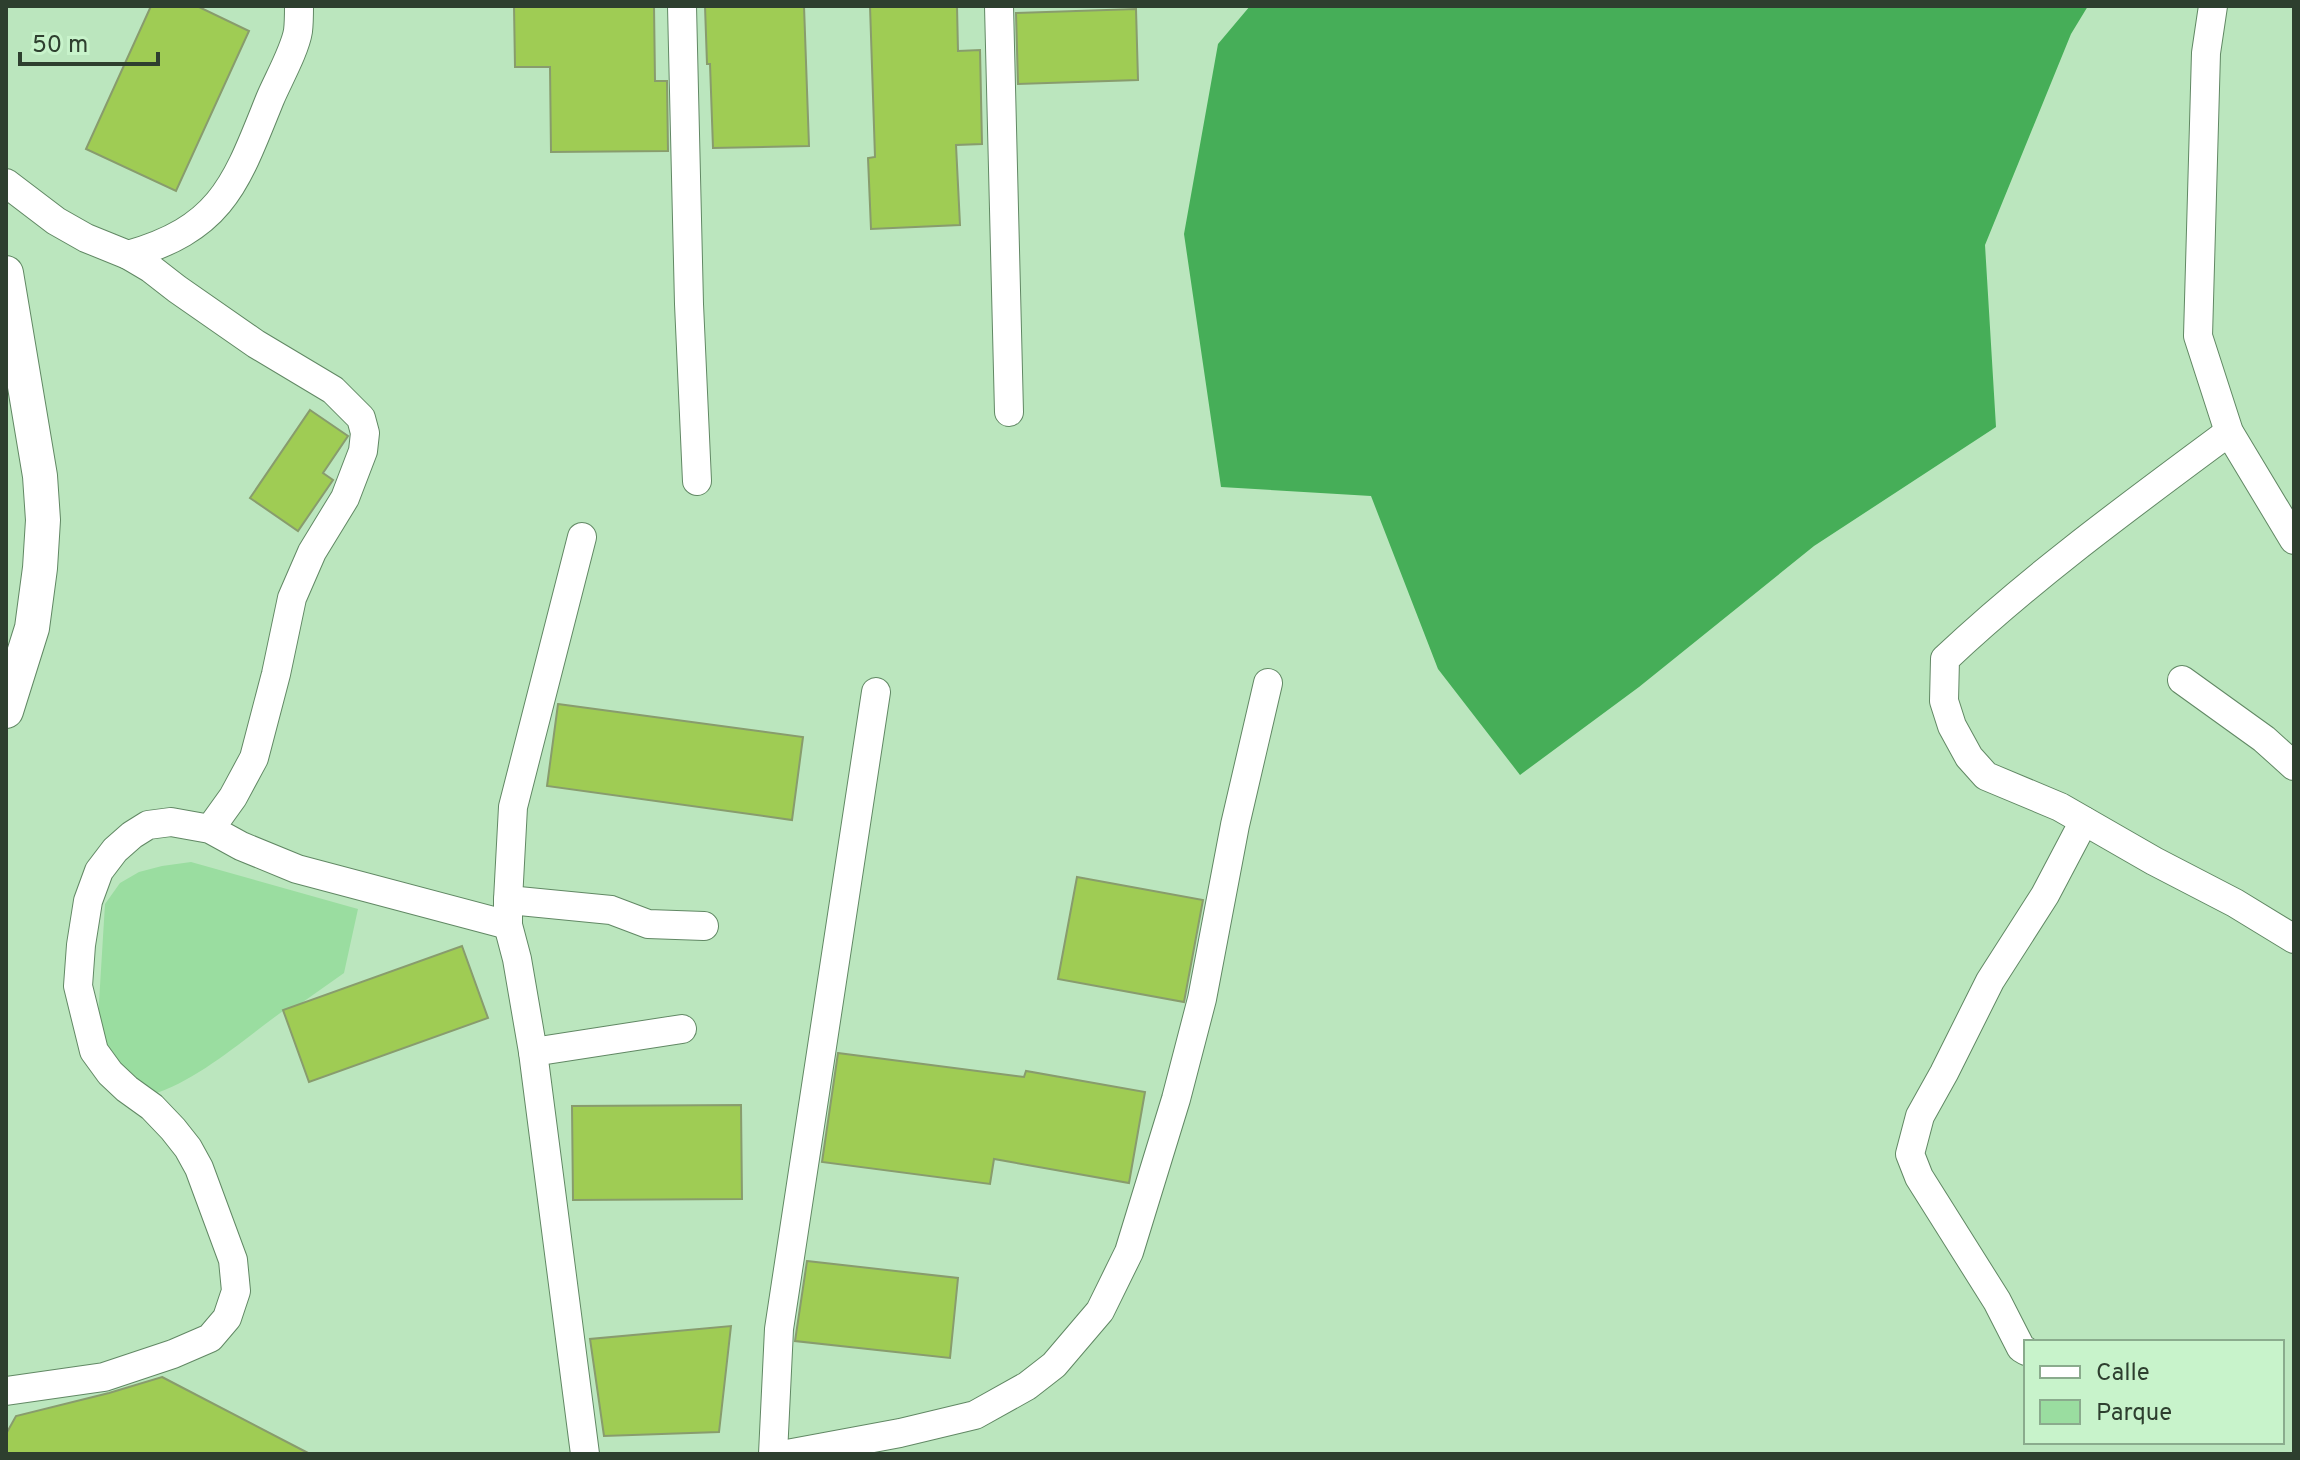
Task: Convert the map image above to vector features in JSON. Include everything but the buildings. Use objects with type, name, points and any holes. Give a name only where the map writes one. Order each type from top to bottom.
[{"type":"main road","points":[[6,273],[40,476],[43,520],[32,628],[6,711]]},
{"type":"main road","points":[[6,390],[18,474],[21,550],[6,640]]},
{"type":"street","points":[[128,255],[175,237],[199,223],[231,188],[298,33],[299,6]]},
{"type":"street","points":[[682,6],[689,304],[697,481]]},
{"type":"street","points":[[999,6],[1009,412]]},
{"type":"street","points":[[2213,6],[2206,53],[2198,336],[2229,432],[2294,540]]},
{"type":"street","points":[[6,183],[56,221],[150,268],[256,344],[333,390],[361,418],[365,433],[363,451],[345,498],[312,552],[292,598],[254,758],[233,797],[210,829]]},
{"type":"street","points":[[2229,432],[2113,518],[1945,659],[1944,701],[1952,726],[1969,757],[1986,776],[2060,807],[2294,939]]},
{"type":"street","points":[[582,537],[513,807],[508,913],[533,1052],[585,1454]]},
{"type":"street","points":[[2182,680],[2264,739],[2294,766]]},
{"type":"street","points":[[787,1454],[975,1415],[1027,1386],[1054,1365],[1100,1311],[1129,1252],[1176,1099],[1202,999],[1235,825],[1268,683]]},
{"type":"street","points":[[773,1454],[779,1329],[876,692]]},
{"type":"street","points":[[2024,1350],[1990,1288],[1919,1177],[1910,1154],[1920,1116],[1990,981],[2045,895],[2084,821]]},
{"type":"street","points":[[6,1391],[104,1377],[210,1338],[227,1318],[236,1291],[233,1260],[199,1168],[173,1129],[152,1107],[110,1073],[94,1051],[78,986],[88,901],[99,871],[132,835],[148,825],[171,822],[210,829],[241,846],[297,869],[508,913],[611,910],[648,924],[704,926]]},
{"type":"street","points":[[533,1052],[682,1029]]},
{"type":"green space","points":[[1250,6],[2088,6],[2071,34],[1985,245],[1996,427],[1814,546],[1639,687],[1520,775],[1438,669],[1371,496],[1221,487],[1184,234],[1218,44]]},
{"type":"green space","points":[[191,862],[358,909],[344,973],[293,1009],[283,1011],[203,1069],[151,1095],[104,1062],[98,1019],[105,904],[120,883],[139,872]]}]
